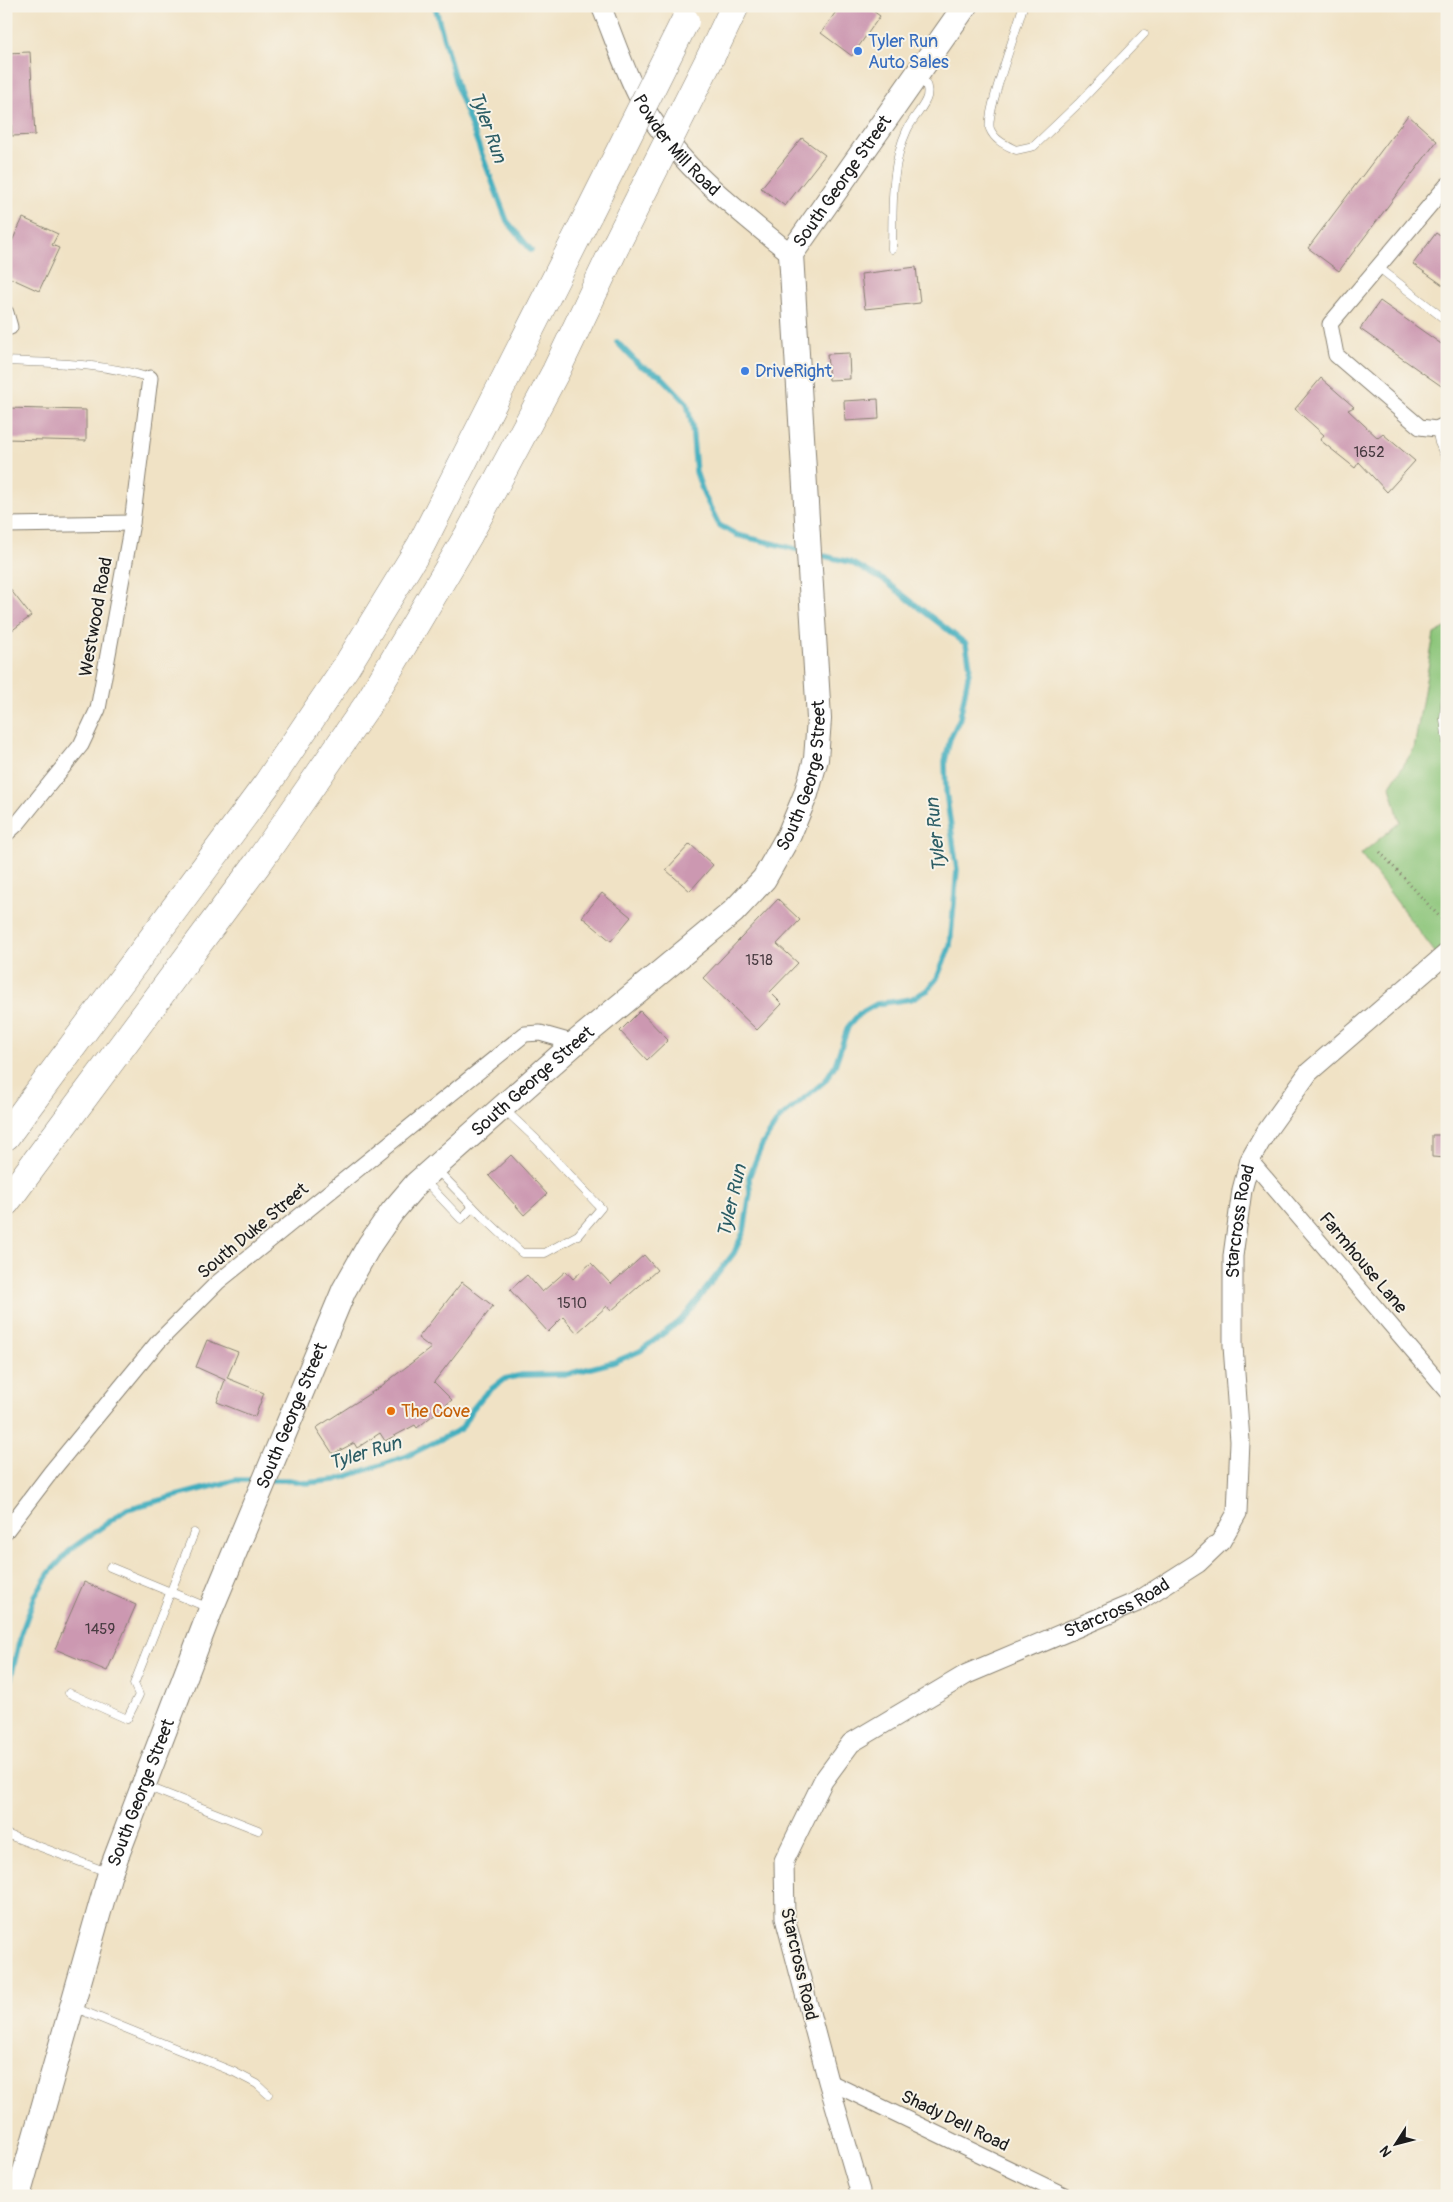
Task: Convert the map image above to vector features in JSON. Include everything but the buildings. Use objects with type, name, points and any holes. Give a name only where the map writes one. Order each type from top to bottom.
[{"type":"highway","points":[[6,1202],[258,863],[368,704],[469,534],[556,371],[617,243],[735,6]]},
{"type":"highway","points":[[6,1136],[267,784],[346,666],[420,544],[689,14]]},
{"type":"main road","name":"South George Street","points":[[18,2196],[110,1873],[211,1609],[255,1500],[344,1290],[370,1244],[392,1212],[428,1173],[575,1043],[734,912],[764,878],[789,835],[806,794],[816,759],[819,719],[791,254],[965,6]]},
{"type":"street","name":"Powder Mill Road","points":[[601,6],[637,94],[673,149],[697,176],[791,254]]},
{"type":"street","points":[[1442,427],[1420,427],[1336,355],[1330,324],[1447,185]]},
{"type":"street","name":"Westwood Road","points":[[6,834],[18,823],[81,745],[98,709],[132,523],[150,378]]},
{"type":"street","points":[[6,525],[132,523]]},
{"type":"street","name":"Starcross Road","points":[[859,2196],[860,2191],[828,2081],[785,1918],[784,1861],[823,1781],[851,1743],[967,1674],[1136,1602],[1198,1563],[1221,1541],[1237,1513],[1240,1441],[1233,1346],[1233,1256],[1242,1190],[1250,1160],[1266,1132],[1309,1072],[1447,953]]},
{"type":"street","name":"South Duke Street","points":[[6,1531],[51,1472],[158,1342],[218,1282],[525,1034],[540,1033],[575,1043]]},
{"type":"street","name":"Farmhouse Lane","points":[[1250,1160],[1447,1391]]},
{"type":"street","name":"Shady Dell Road","points":[[828,2081],[1066,2196]]},
{"type":"lane","points":[[1024,6],[993,103],[990,128],[998,142],[1016,150],[1034,146],[1078,104],[1144,34]]},
{"type":"lane","points":[[892,249],[895,168],[907,129],[927,99],[926,83],[918,72]]},
{"type":"lane","points":[[1378,266],[1447,321]]},
{"type":"lane","points":[[6,361],[128,370],[150,378]]},
{"type":"lane","points":[[1442,427],[1439,443],[1447,461]]},
{"type":"lane","points":[[1447,676],[1445,718],[1447,743]]},
{"type":"lane","points":[[428,1173],[472,1207],[522,1253],[545,1253],[578,1235],[601,1208],[536,1139],[502,1108]]},
{"type":"lane","points":[[428,1173],[461,1219],[472,1207]]},
{"type":"lane","points":[[69,1693],[127,1719],[139,1695],[134,1684],[194,1533]]},
{"type":"lane","points":[[110,1567],[211,1609]]},
{"type":"lane","points":[[144,1785],[258,1830]]},
{"type":"lane","points":[[6,1834],[110,1873]]},
{"type":"lane","points":[[72,2006],[234,2072],[257,2084],[268,2094]]},
{"type":"path","points":[[1380,852],[1447,925]]},
{"type":"green space","points":[[1447,627],[1447,947],[1437,955],[1361,854],[1400,822],[1390,786],[1414,749],[1434,634]]},
{"type":"waterway","name":"Tyler Run","points":[[435,6],[458,91],[507,221],[531,250]]},
{"type":"waterway","name":"Tyler Run","points":[[617,342],[639,365],[660,375],[687,403],[692,426],[696,472],[704,495],[719,525],[737,535],[804,551]]},
{"type":"waterway","name":"Tyler Run","points":[[272,1480],[306,1483],[336,1480],[407,1456],[461,1429],[471,1411],[485,1394],[504,1379],[522,1375],[568,1374],[614,1362],[640,1351],[680,1321],[734,1253],[744,1231],[750,1193],[749,1177],[762,1145],[779,1119],[825,1081],[835,1065],[848,1027],[859,1014],[877,1004],[911,999],[928,990],[937,978],[950,946],[957,870],[946,792],[945,761],[950,739],[960,718],[970,666],[966,644],[885,581],[850,562],[815,554]]},
{"type":"waterway","name":"Tyler Run","points":[[6,1699],[21,1634],[35,1596],[49,1573],[71,1549],[127,1509],[236,1480],[258,1480]]},
{"type":"place","name":"Tyler Run Auto Sales","points":[[858,51]]},
{"type":"place","name":"DriveRight","points":[[745,371]]},
{"type":"place","name":"The Cove","points":[[391,1411]]}]
